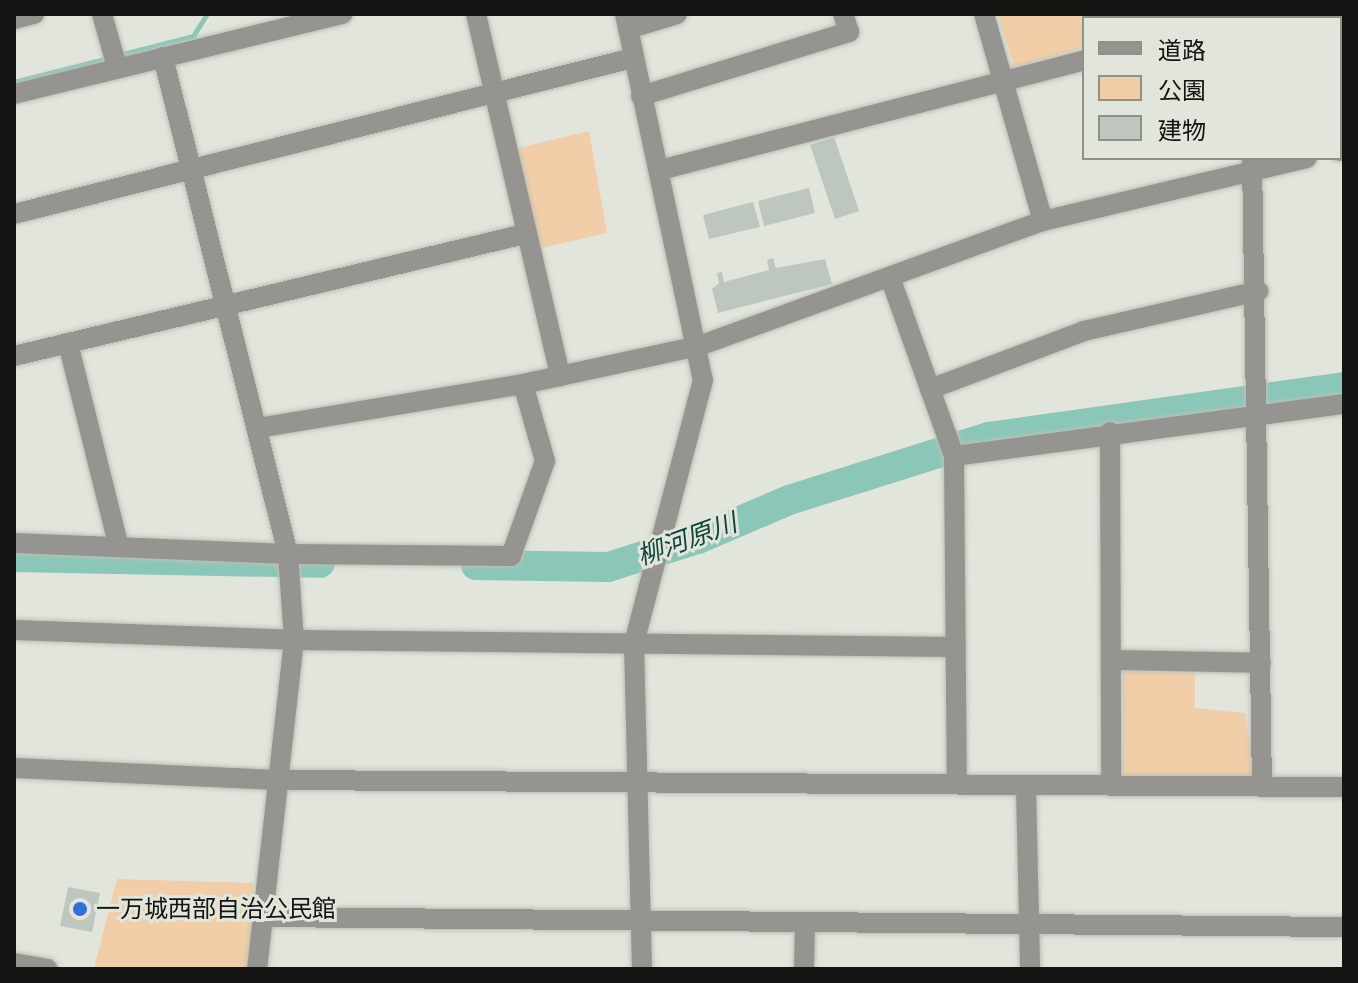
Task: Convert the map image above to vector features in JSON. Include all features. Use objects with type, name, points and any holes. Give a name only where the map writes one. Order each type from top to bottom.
[{"type":"street","points":[[14,19],[34,14]]},
{"type":"street","points":[[102,14],[114,57]]},
{"type":"street","points":[[14,94],[114,57],[163,57],[342,14]]},
{"type":"street","points":[[476,14],[560,376]]},
{"type":"street","points":[[642,969],[640,783],[634,643],[700,401],[699,346],[626,22],[677,14]]},
{"type":"street","points":[[641,96],[849,32],[843,14]]},
{"type":"street","points":[[984,14],[1043,221]]},
{"type":"street","points":[[163,57],[258,428],[288,563],[294,640],[257,969]]},
{"type":"street","points":[[14,214],[633,58]]},
{"type":"street","points":[[660,170],[1082,61]]},
{"type":"street","points":[[258,428],[523,384],[699,346],[1043,221],[1254,164],[1289,160]]},
{"type":"street","points":[[1254,164],[1262,786]]},
{"type":"street","points":[[14,356],[525,234]]},
{"type":"street","points":[[890,277],[954,456],[957,784]]},
{"type":"street","points":[[930,389],[1084,331],[1258,291]]},
{"type":"street","points":[[68,343],[119,547]]},
{"type":"street","points":[[14,543],[119,547],[288,563],[511,556],[545,461],[523,384]]},
{"type":"street","points":[[954,456],[1110,432],[1344,404]]},
{"type":"street","points":[[1110,432],[1111,785]]},
{"type":"street","points":[[14,630],[294,640],[955,647]]},
{"type":"street","points":[[1111,660],[1261,663]]},
{"type":"street","points":[[14,768],[278,780],[1344,787]]},
{"type":"street","points":[[1026,787],[1030,969]]},
{"type":"street","points":[[262,917],[1344,927]]},
{"type":"street","points":[[804,969],[805,923]]},
{"type":"street","points":[[14,963],[47,969]]},
{"type":"green space","points":[[998,14],[1195,14],[1082,16],[1082,48],[1014,67]]},
{"type":"green space","points":[[589,131],[607,233],[537,249],[514,149]]},
{"type":"green space","points":[[1123,671],[1195,673],[1195,708],[1245,713],[1254,777],[1123,776]]},
{"type":"green space","points":[[117,879],[253,883],[250,969],[94,968]]},
{"type":"building","points":[[834,137],[859,211],[835,219],[810,145]]},
{"type":"building","points":[[809,188],[815,213],[764,226],[758,201]]},
{"type":"building","points":[[753,202],[760,227],[709,239],[703,215]]},
{"type":"building","points":[[773,258],[776,268],[825,259],[832,284],[718,313],[712,289],[719,283],[717,273],[722,272],[724,282],[769,270],[767,260]]},
{"type":"building","name":"一万城西部自治公民館","points":[[68,887],[100,893],[92,932],[60,926]]},
{"type":"waterway","points":[[119,55],[193,36],[207,14]]},
{"type":"waterway","points":[[14,82],[109,58]]},
{"type":"waterway","name":"柳河原川","points":[[476,565],[608,567],[698,539],[789,500],[989,437],[1344,387]]},
{"type":"waterway","name":"柳河原川","points":[[14,557],[320,563]]},
{"type":"place","name":"一万城西部自治公民館","points":[[80,909]]}]
